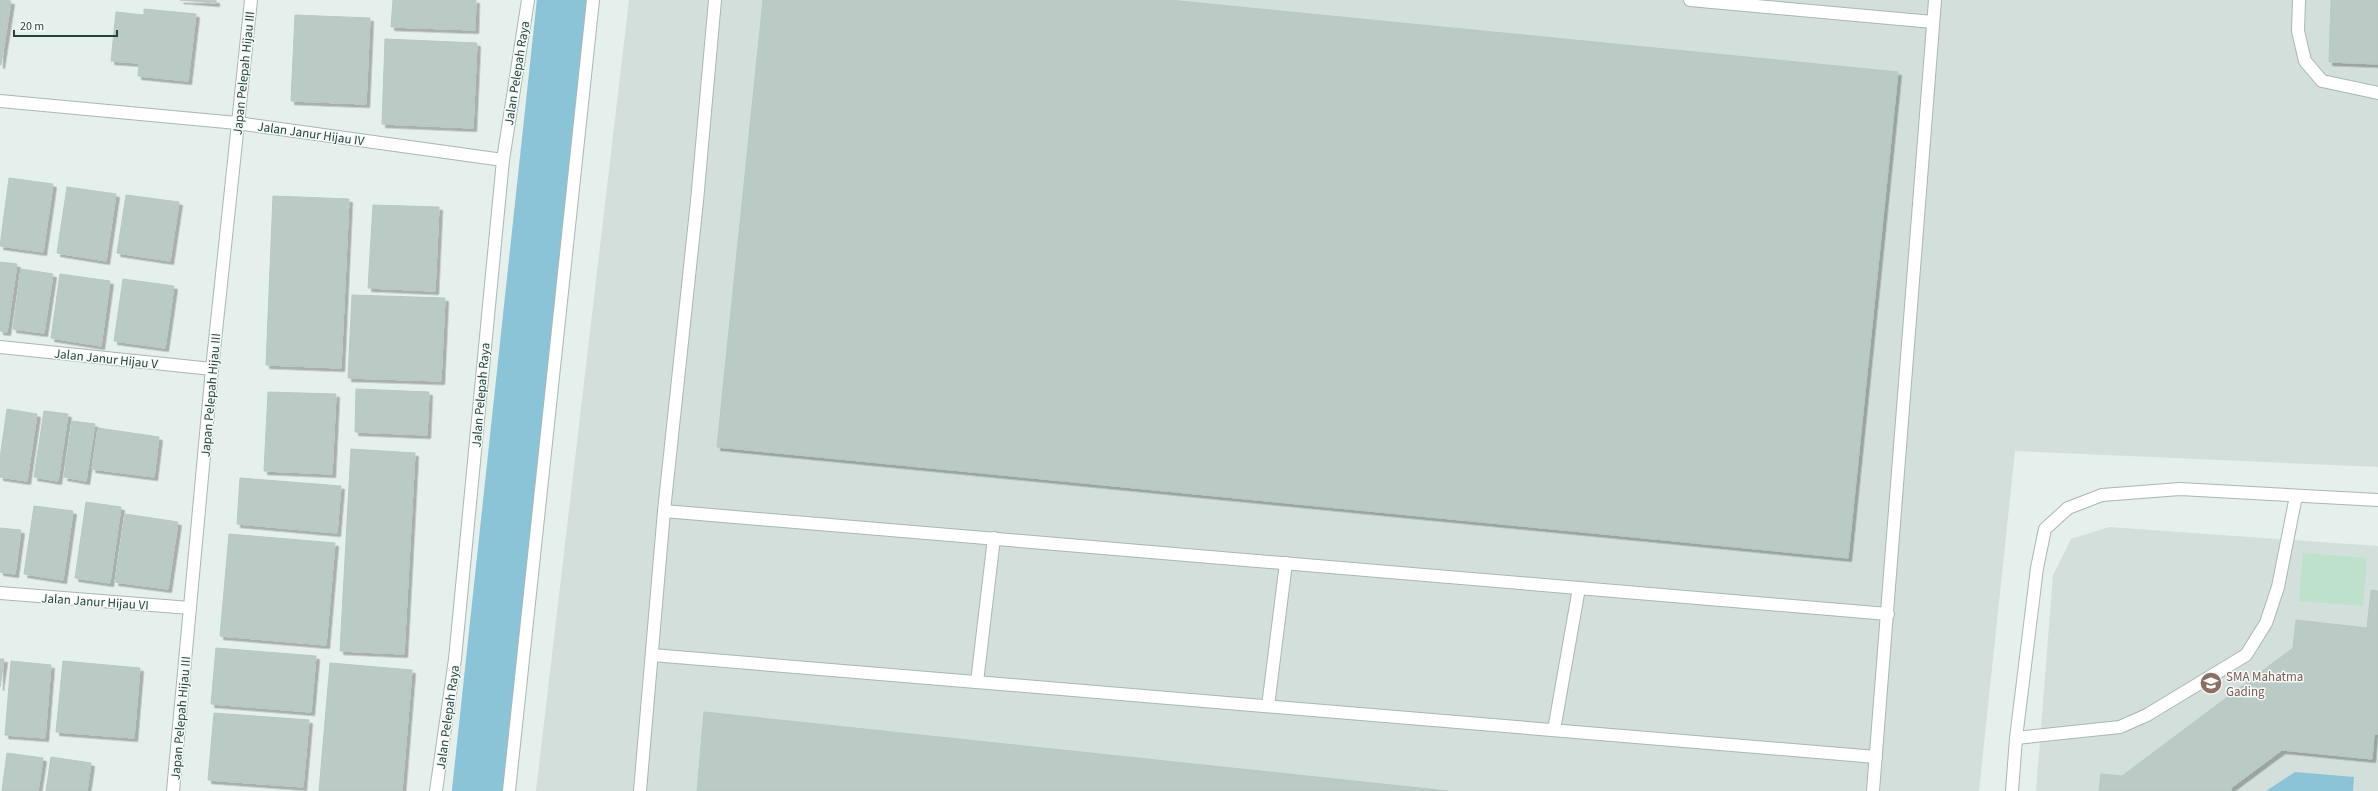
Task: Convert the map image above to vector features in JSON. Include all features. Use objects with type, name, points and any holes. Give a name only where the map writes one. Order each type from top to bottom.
[{"type":"street","name":"Japan Pelepah Hijau III","points":[[173,791],[212,369],[251,0]]},
{"type":"street","name":"Jalan Pelepah Raya","points":[[436,791],[455,659],[503,160],[528,0]]},
{"type":"street","points":[[509,791],[593,0]]},
{"type":"street","points":[[640,791],[664,511],[696,216],[715,0]]},
{"type":"street","points":[[1690,0],[1933,22]]},
{"type":"street","points":[[1873,791],[1935,0]]},
{"type":"street","points":[[2298,0],[2298,31],[2305,61],[2322,81],[2378,93]]},
{"type":"street","name":"Jalan Janur Hijau IV","points":[[0,101],[238,123],[503,160]]},
{"type":"street","name":"Jalan Janur Hijau V","points":[[0,347],[212,369]]},
{"type":"street","points":[[2012,791],[2016,738],[2037,568],[2045,529],[2068,508],[2102,495],[2180,489],[2378,500]]},
{"type":"street","points":[[2016,738],[2120,727],[2147,715],[2246,655],[2266,623],[2278,587],[2296,496]]},
{"type":"street","points":[[664,511],[1888,614]]},
{"type":"street","points":[[977,682],[994,538]]},
{"type":"street","points":[[1268,706],[1286,563]]},
{"type":"street","points":[[1554,730],[1579,588]]},
{"type":"street","name":"Jalan Janur Hijau VI","points":[[0,594],[190,608]]},
{"type":"street","points":[[652,655],[1876,757]]},
{"type":"shaded area","points":[[629,0],[2378,0],[2378,467],[2015,451],[1979,791],[536,791]]},
{"type":"shaded area","name":"SMA Mahatma Gading","points":[[2109,527],[2378,546],[2378,791],[2036,791],[2053,575],[2071,539]]},
{"type":"green space","points":[[2303,553],[2367,558],[2363,606],[2299,601]]},
{"type":"water","points":[[2295,772],[2354,777],[2353,791],[2266,791]]},
{"type":"building","points":[[0,0],[11,1],[1,65],[0,65]]},
{"type":"building","points":[[180,0],[216,0],[216,3]]},
{"type":"building","points":[[393,0],[476,0],[475,30],[391,27]]},
{"type":"building","points":[[763,0],[1169,0],[1898,72],[1848,558],[717,447]]},
{"type":"building","points":[[2331,0],[2378,0],[2378,64],[2329,62]]},
{"type":"building","points":[[144,9],[196,14],[188,81],[138,76],[139,63],[111,61],[116,12],[144,15]]},
{"type":"building","points":[[295,15],[370,18],[366,104],[291,101]]},
{"type":"building","points":[[385,39],[477,43],[473,128],[382,124]]},
{"type":"building","points":[[9,178],[53,184],[43,252],[0,246]]},
{"type":"building","points":[[67,187],[116,194],[106,261],[57,253]]},
{"type":"building","points":[[126,195],[179,202],[170,261],[117,253]]},
{"type":"building","points":[[273,196],[349,199],[341,368],[266,365]]},
{"type":"building","points":[[373,205],[439,207],[435,291],[368,288]]},
{"type":"building","points":[[0,262],[17,264],[7,332],[0,331]]},
{"type":"building","points":[[21,269],[53,274],[44,333],[13,329]]},
{"type":"building","points":[[60,274],[110,281],[101,346],[51,338]]},
{"type":"building","points":[[123,279],[174,286],[165,348],[114,341]]},
{"type":"building","points":[[352,295],[445,298],[441,381],[348,378]]},
{"type":"building","points":[[356,389],[429,392],[427,435],[355,432]]},
{"type":"building","points":[[268,392],[336,394],[332,474],[264,471]]},
{"type":"building","points":[[7,409],[37,414],[27,481],[0,477],[0,458]]},
{"type":"building","points":[[44,411],[68,414],[58,481],[34,477]]},
{"type":"building","points":[[72,421],[95,424],[86,481],[64,477]]},
{"type":"building","points":[[98,428],[159,437],[154,477],[92,469]]},
{"type":"building","points":[[351,449],[415,453],[404,654],[340,651]]},
{"type":"building","points":[[240,478],[341,486],[337,533],[237,524]]},
{"type":"building","points":[[86,502],[121,507],[110,583],[75,578]]},
{"type":"building","points":[[34,506],[73,511],[63,580],[24,574]]},
{"type":"building","points":[[125,514],[178,522],[168,589],[115,582]]},
{"type":"building","points":[[0,528],[21,530],[15,574],[0,572]]},
{"type":"building","points":[[229,534],[335,543],[326,645],[220,636]]},
{"type":"building","points":[[2371,590],[2378,591],[2378,734],[2374,734],[2372,759],[2282,750],[2231,788],[2231,791],[2099,791],[2101,774],[2122,776],[2293,648],[2296,620],[2367,628]]},
{"type":"building","points":[[216,648],[316,656],[311,712],[211,704]]},
{"type":"building","points":[[0,659],[4,659],[0,687]]},
{"type":"building","points":[[11,661],[51,665],[45,738],[5,735]]},
{"type":"building","points":[[63,661],[140,668],[134,738],[56,732]]},
{"type":"building","points":[[330,663],[412,670],[402,791],[319,791]]},
{"type":"building","points":[[704,712],[1448,791],[697,791]]},
{"type":"building","points":[[214,713],[309,720],[303,787],[208,780]]},
{"type":"building","points":[[7,753],[43,758],[38,791],[2,791]]},
{"type":"building","points":[[51,757],[91,763],[87,791],[46,791]]},
{"type":"waterway","points":[[483,791],[568,0]]},
{"type":"place","name":"SMA Mahatma Gading","points":[[2211,683]]}]
